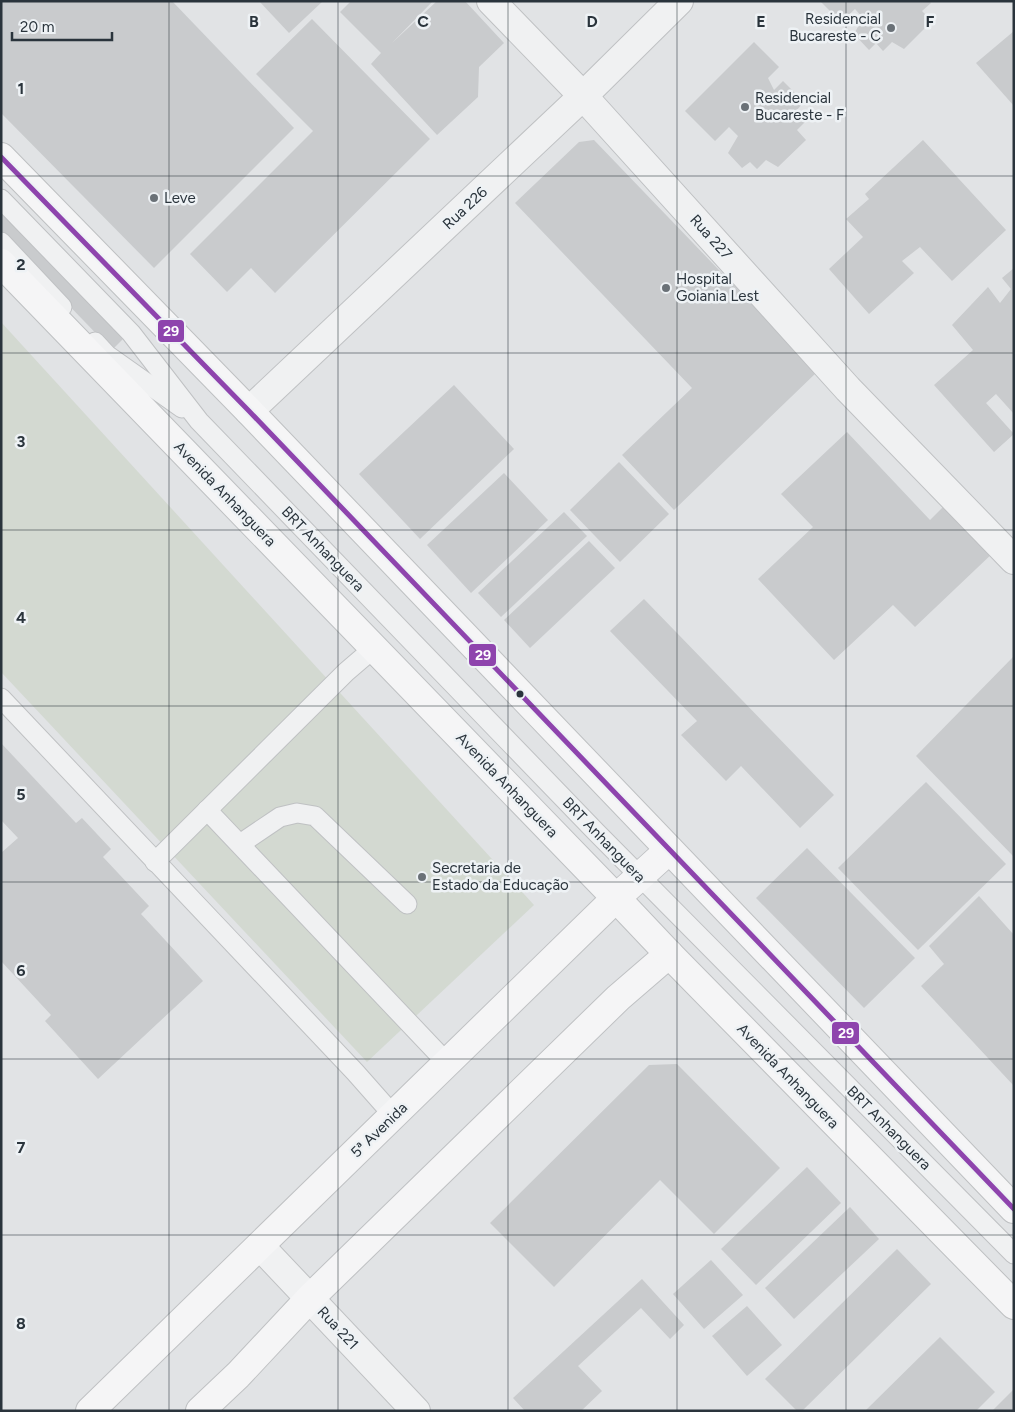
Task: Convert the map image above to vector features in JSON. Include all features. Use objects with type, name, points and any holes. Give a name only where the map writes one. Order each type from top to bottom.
[{"type":"main road","points":[[1,157],[249,411],[1014,1210]]},
{"type":"main road","name":"Avenida Anhanguera","points":[[1,263],[669,954],[1014,1305]]},
{"type":"main road","name":"5ª Avenida","points":[[90,1411],[616,898],[669,850]]},
{"type":"main road","points":[[200,1411],[238,1375],[310,1298],[618,998],[669,954]]},
{"type":"street","name":"Rua 227","points":[[491,1],[583,96],[848,389],[1014,560]]},
{"type":"street","name":"Rua 226","points":[[249,411],[583,96],[679,1]]},
{"type":"street","name":"Rua 221","points":[[260,1246],[416,1411]]},
{"type":"lane","name":"BRT Anhanguera","points":[[1,199],[131,332],[199,421],[640,877],[1014,1254]]},
{"type":"lane","name":"BRT Anhanguera","points":[[1,242],[107,355],[199,421]]},
{"type":"lane","points":[[155,862],[346,672],[374,648]]},
{"type":"lane","points":[[1,698],[355,1072],[393,1116]]},
{"type":"lane","points":[[208,810],[447,1063]]},
{"type":"lane","points":[[240,844],[280,816],[297,812],[315,816],[407,904]]},
{"type":"shaded area","points":[[1,322],[534,905],[367,1062],[1,672]]},
{"type":"building","name":"Leve","points":[[1,1],[172,1],[294,128],[154,268],[1,113]]},
{"type":"building","points":[[259,1],[323,1],[289,33]]},
{"type":"building","points":[[351,1],[432,2],[392,43],[437,1],[465,1],[504,43],[479,67],[478,97],[437,135],[371,64],[381,53],[340,12]]},
{"type":"building","name":"Residencial Bucareste - C","points":[[820,1],[929,1],[931,3],[922,11],[932,21],[904,49],[892,42],[883,51],[876,43],[869,50],[854,34],[863,18],[855,9],[841,22]]},
{"type":"building","points":[[312,19],[430,139],[275,293],[251,268],[227,292],[190,254],[313,131],[256,74]]},
{"type":"building","points":[[1014,31],[1014,106],[976,63]]},
{"type":"building","name":"Residencial Bucareste - F","points":[[754,42],[779,67],[768,78],[774,90],[783,81],[804,102],[795,112],[805,122],[797,130],[806,140],[778,167],[766,160],[757,169],[750,162],[742,168],[728,153],[738,136],[729,127],[715,141],[685,111]]},
{"type":"building","name":"Hospital Goiania Lest","points":[[594,140],[817,372],[674,510],[622,455],[692,388],[515,203],[579,142]]},
{"type":"building","points":[[923,140],[1006,230],[952,281],[920,247],[902,261],[914,273],[869,314],[829,269],[863,237],[846,219],[869,199],[865,194]]},
{"type":"building","points":[[1,206],[126,336],[112,350],[1,235]]},
{"type":"building","points":[[1014,268],[1014,414],[996,394],[986,403],[1014,434],[994,452],[934,385],[973,350],[952,325],[988,287],[1000,303],[1011,289],[1002,278]]},
{"type":"building","points":[[454,385],[514,449],[420,539],[359,474]]},
{"type":"building","points":[[847,432],[930,520],[949,501],[996,550],[915,627],[893,605],[834,660],[758,579],[813,527],[781,494]]},
{"type":"building","points":[[619,462],[669,514],[620,562],[570,510]]},
{"type":"building","points":[[504,473],[548,520],[471,593],[427,545]]},
{"type":"building","points":[[564,512],[587,536],[501,617],[478,593]]},
{"type":"building","points":[[589,541],[615,568],[530,648],[504,620]]},
{"type":"building","points":[[644,599],[834,795],[800,828],[741,766],[726,781],[681,735],[697,721],[610,631]]},
{"type":"building","points":[[1014,656],[1014,857],[916,756]]},
{"type":"building","points":[[1,743],[76,823],[82,818],[111,849],[103,857],[149,906],[141,914],[203,981],[98,1079],[45,1021],[51,1015],[1,961],[1,853],[18,838],[1,820]]},
{"type":"building","points":[[926,782],[1006,864],[918,950],[838,868]]},
{"type":"building","points":[[807,848],[915,958],[864,1008],[756,898]]},
{"type":"building","points":[[979,896],[1014,935],[1014,1086],[921,986],[944,964],[929,946]]},
{"type":"building","points":[[677,1064],[780,1168],[714,1234],[660,1180],[554,1287],[490,1223],[649,1065]]},
{"type":"building","points":[[807,1167],[841,1203],[756,1285],[721,1249]]},
{"type":"building","points":[[850,1207],[879,1239],[794,1319],[765,1288]]},
{"type":"building","points":[[897,1249],[931,1284],[802,1411],[797,1411],[765,1379]]},
{"type":"building","points":[[711,1260],[743,1295],[704,1329],[673,1294]]},
{"type":"building","points":[[642,1279],[684,1325],[670,1339],[641,1308],[578,1366],[602,1391],[581,1411],[525,1411],[513,1398]]},
{"type":"building","points":[[747,1306],[782,1345],[747,1376],[712,1336]]},
{"type":"building","points":[[940,1337],[995,1392],[976,1411],[865,1411]]},
{"type":"building","points":[[1014,1389],[1014,1411],[992,1411]]},
{"type":"transit line","name":"29","points":[[1,157],[249,411],[1014,1209]]},
{"type":"place","name":"Residencial Bucareste - C","points":[[891,28]]},
{"type":"place","name":"Residencial Bucareste - F","points":[[745,107]]},
{"type":"place","name":"Leve","points":[[154,198]]},
{"type":"place","name":"Hospital Goiania Lest","points":[[666,288]]},
{"type":"place","name":"Secretaria de Estado da Educação","points":[[422,877]]}]
